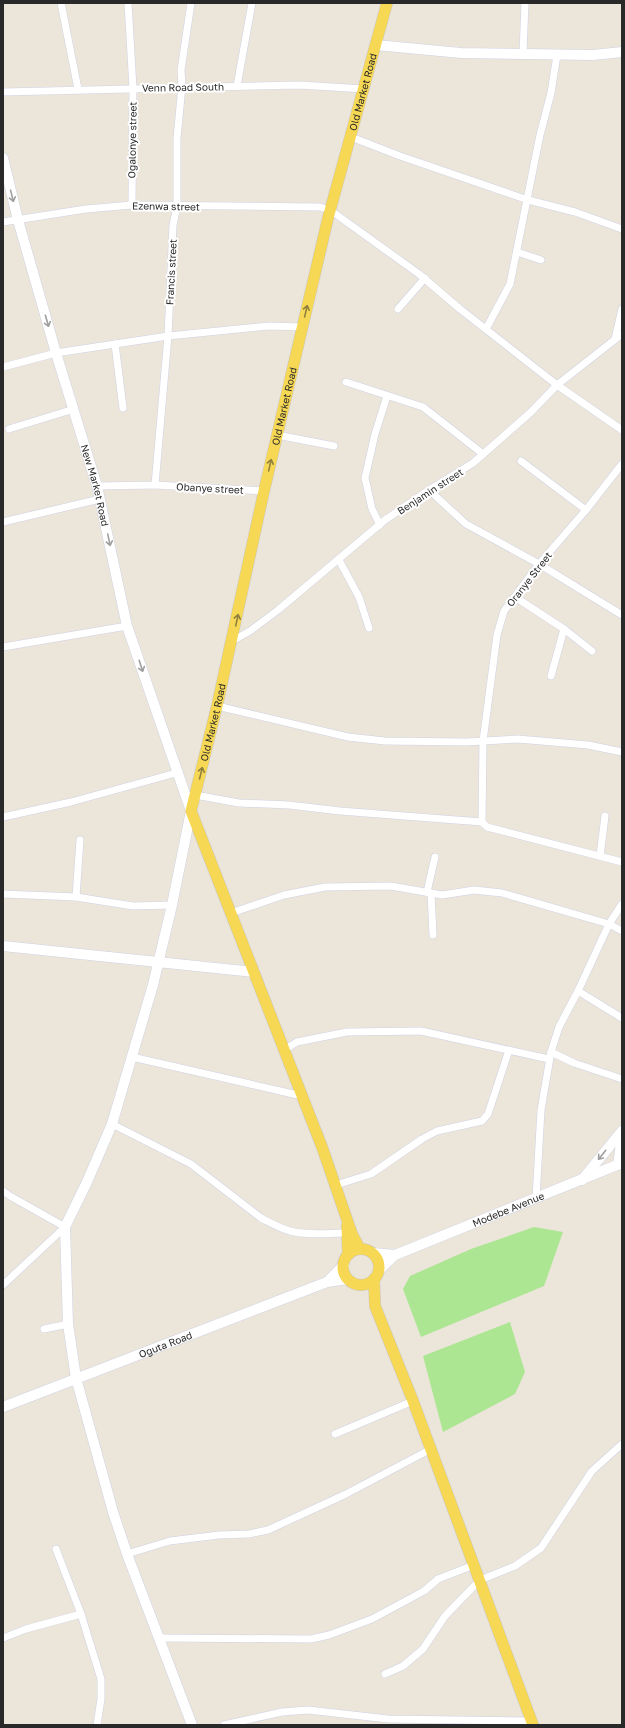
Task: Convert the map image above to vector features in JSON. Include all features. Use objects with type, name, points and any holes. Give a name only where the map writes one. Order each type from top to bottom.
[{"type":"main road","name":"Old Market Road","points":[[191,811],[217,706],[264,491],[330,210],[387,3]]},
{"type":"main road","points":[[191,811],[302,1096],[323,1146],[355,1241],[360,1248],[373,1252],[378,1260],[375,1306]]},
{"type":"main road","points":[[347,1217],[346,1260],[344,1270],[348,1279],[364,1285],[377,1275]]},
{"type":"main road","points":[[346,1260],[360,1248]]},
{"type":"main road","points":[[359,1284],[375,1306],[413,1401],[533,1723]]},
{"type":"street","points":[[61,3],[78,89]]},
{"type":"street","name":"Ogalonye street","points":[[128,3],[133,88],[132,205]]},
{"type":"street","name":"Francis street","points":[[155,485],[168,336],[172,237],[177,207],[177,138],[182,86],[181,70],[191,3]]},
{"type":"street","points":[[237,86],[252,3]]},
{"type":"street","points":[[523,53],[525,3]]},
{"type":"street","points":[[376,45],[461,53],[523,53],[557,55],[620,54]]},
{"type":"street","points":[[486,329],[510,284],[540,135],[551,93],[557,55]]},
{"type":"street","name":"Venn Road South","points":[[3,92],[182,86],[300,85],[364,89]]},
{"type":"street","points":[[351,137],[400,156],[528,200],[575,212],[622,229]]},
{"type":"street","name":"New Market Road","points":[[3,158],[18,220],[56,353],[97,486],[127,626],[176,773],[191,811]]},
{"type":"street","name":"Ezenwa street","points":[[3,222],[86,209],[132,205],[177,207],[320,207],[330,210]]},
{"type":"street","points":[[330,210],[425,278],[486,329],[557,385],[622,430]]},
{"type":"street","points":[[517,252],[541,260]]},
{"type":"street","points":[[398,309],[425,278]]},
{"type":"street","points":[[615,338],[622,310]]},
{"type":"street","points":[[3,367],[56,353],[168,336],[269,326],[303,327]]},
{"type":"street","name":"Benjamin street","points":[[232,641],[250,631],[273,614],[380,525],[429,490],[473,463],[531,412],[557,385],[622,334]]},
{"type":"street","points":[[116,344],[123,408]]},
{"type":"street","points":[[346,382],[423,407],[483,454]]},
{"type":"street","points":[[380,525],[372,509],[365,478],[375,434],[387,396]]},
{"type":"street","points":[[9,429],[74,409]]},
{"type":"street","points":[[277,435],[334,446]]},
{"type":"street","points":[[521,461],[586,510]]},
{"type":"street","name":"Oranye Street","points":[[482,822],[483,741],[497,635],[504,611],[539,564],[586,510],[622,464]]},
{"type":"street","points":[[97,486],[155,485]]},
{"type":"street","name":"Obanye street","points":[[155,485],[264,491]]},
{"type":"street","points":[[429,490],[466,524],[539,564],[622,615]]},
{"type":"street","points":[[3,522],[100,499]]},
{"type":"street","points":[[339,560],[359,597],[369,628]]},
{"type":"street","points":[[515,596],[564,629],[592,651]]},
{"type":"street","points":[[3,647],[127,626]]},
{"type":"street","points":[[551,676],[564,629]]},
{"type":"street","points":[[217,706],[348,737],[384,741],[483,741],[518,739],[588,745],[622,752]]},
{"type":"street","points":[[3,817],[71,802],[176,773]]},
{"type":"street","points":[[195,795],[239,803],[289,805],[340,811],[482,822],[487,827],[622,862]]},
{"type":"street","points":[[3,1285],[65,1227],[101,1152],[112,1124],[158,962],[172,905],[191,811]]},
{"type":"street","points":[[600,856],[605,816]]},
{"type":"street","points":[[76,897],[80,840]]},
{"type":"street","points":[[432,935],[429,893],[435,857]]},
{"type":"street","points":[[231,913],[284,895],[325,887],[391,886],[442,895],[474,890],[502,893],[609,924],[622,931]]},
{"type":"street","points":[[3,894],[76,897],[133,906],[172,905]]},
{"type":"street","points":[[536,1198],[541,1110],[550,1056],[559,1027],[578,991],[609,924],[622,904]]},
{"type":"street","points":[[3,946],[254,972]]},
{"type":"street","points":[[578,991],[622,1018]]},
{"type":"street","points":[[284,1050],[297,1042],[317,1036],[347,1032],[421,1031],[509,1050],[550,1056],[622,1079]]},
{"type":"street","points":[[336,1185],[371,1174],[422,1138],[437,1131],[482,1121],[488,1114],[509,1050]]},
{"type":"street","points":[[132,1057],[302,1096]]},
{"type":"street","points":[[112,1124],[191,1164],[261,1218],[290,1231],[309,1234],[347,1233]]},
{"type":"street","points":[[582,1180],[622,1131]]},
{"type":"street","points":[[620,1164],[622,1136]]},
{"type":"street","name":"Modebe Avenue","points":[[395,1255],[620,1164]]},
{"type":"street","points":[[3,1190],[10,1196],[65,1227]]},
{"type":"street","points":[[65,1227],[68,1324],[76,1378],[113,1512],[127,1554],[192,1725]]},
{"type":"street","points":[[373,1252],[395,1255]]},
{"type":"street","points":[[377,1275],[395,1255]]},
{"type":"street","points":[[327,1282],[346,1260]]},
{"type":"street","points":[[327,1282],[348,1279]]},
{"type":"street","name":"Oguta Road","points":[[3,1407],[327,1282]]},
{"type":"street","points":[[44,1329],[68,1324]]},
{"type":"street","points":[[335,1434],[413,1401]]},
{"type":"street","points":[[385,1674],[403,1666],[423,1649],[444,1616],[480,1580],[515,1566],[541,1548],[592,1471],[622,1444]]},
{"type":"street","points":[[127,1554],[170,1542],[219,1535],[249,1534],[268,1530],[339,1498],[431,1449]]},
{"type":"street","points":[[56,1549],[81,1614],[101,1679],[101,1698],[97,1725]]},
{"type":"street","points":[[160,1638],[311,1639],[329,1636],[372,1619],[424,1591],[438,1579],[474,1565]]},
{"type":"street","points":[[3,1638],[26,1628],[81,1614]]},
{"type":"street","points":[[224,1725],[282,1712],[308,1710],[388,1719],[533,1723]]},
{"type":"green space","points":[[534,1227],[563,1232],[544,1286],[421,1337],[403,1289],[410,1276],[471,1249]]},
{"type":"green space","points":[[510,1322],[525,1372],[515,1394],[443,1432],[423,1356]]}]
